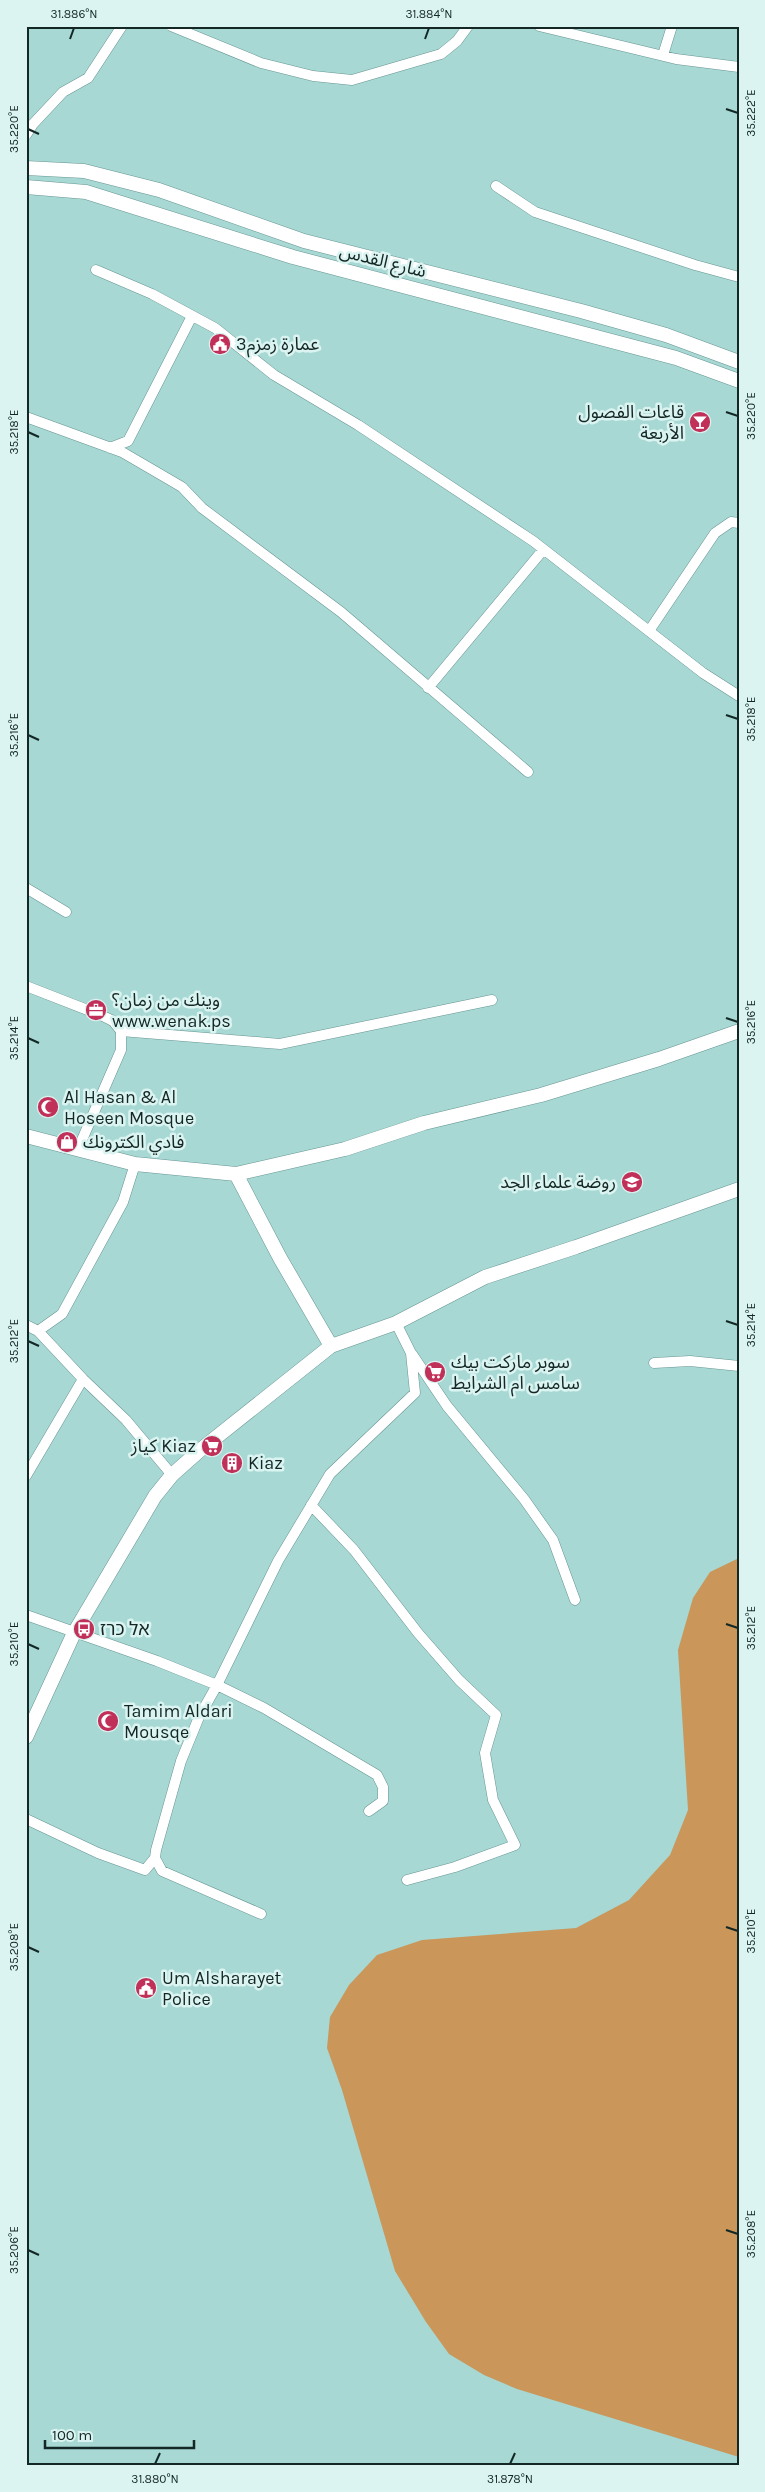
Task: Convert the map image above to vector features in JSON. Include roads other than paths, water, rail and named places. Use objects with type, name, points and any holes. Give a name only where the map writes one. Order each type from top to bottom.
[{"type":"street","points":[[26,136],[33,124],[63,92],[88,78],[122,26]]},
{"type":"street","points":[[171,26],[261,63],[313,76],[352,80],[441,54],[457,41],[468,26]]},
{"type":"street","points":[[539,26],[663,55],[739,67]]},
{"type":"street","points":[[663,55],[672,26]]},
{"type":"street","name":"شارع القدس","points":[[26,168],[84,171],[159,190],[304,241],[666,335],[739,362]]},
{"type":"street","points":[[496,186],[535,212],[739,277]]},
{"type":"street","name":"شارع القدس","points":[[26,187],[86,192],[153,211],[293,257],[676,358],[739,381]]},
{"type":"street","points":[[293,257],[304,241]]},
{"type":"street","points":[[96,270],[152,294],[215,328],[274,374],[358,425],[543,550],[703,673],[739,696]]},
{"type":"street","points":[[110,448],[128,441],[192,316]]},
{"type":"street","points":[[26,417],[122,452],[182,487],[202,508],[341,612],[528,772]]},
{"type":"street","points":[[649,631],[715,534],[731,522],[739,523]]},
{"type":"street","points":[[428,688],[543,550]]},
{"type":"street","points":[[26,888],[66,912]]},
{"type":"street","points":[[26,986],[103,1016],[113,1021],[121,1031],[121,1050],[78,1150]]},
{"type":"street","points":[[121,1031],[280,1044],[492,1000]]},
{"type":"street","points":[[26,1136],[135,1164],[236,1174],[345,1149],[424,1123],[541,1094],[659,1059],[739,1031]]},
{"type":"street","points":[[38,1331],[62,1314],[123,1202],[135,1164]]},
{"type":"street","points":[[236,1174],[280,1258],[331,1346]]},
{"type":"street","points":[[26,1737],[74,1633],[155,1496],[172,1475],[261,1400],[331,1346],[396,1323],[485,1277],[739,1189]]},
{"type":"street","points":[[396,1323],[411,1353],[447,1406],[524,1499],[553,1540],[575,1600]]},
{"type":"street","points":[[26,1325],[38,1331],[83,1379],[126,1420],[172,1475]]},
{"type":"street","points":[[26,1819],[98,1853],[145,1870],[155,1858],[181,1760],[198,1717],[278,1561],[330,1474],[415,1393],[411,1353]]},
{"type":"street","points":[[654,1362],[690,1361],[739,1366]]},
{"type":"street","points":[[26,1476],[83,1379]]},
{"type":"street","points":[[311,1505],[354,1550],[418,1633],[453,1673],[496,1715],[485,1752],[493,1800],[515,1845],[456,1867],[408,1880]]},
{"type":"street","points":[[26,1614],[74,1633],[158,1661],[216,1685],[264,1708],[377,1776],[383,1787],[383,1801],[369,1811]]},
{"type":"street","points":[[155,1858],[162,1871],[261,1914]]},
{"type":"place","name":"عمارة زمزم3","points":[[220,344]]},
{"type":"place","name":"قاعات الفصول الأربعة","points":[[700,422]]},
{"type":"place","name":"وينك من زمان؟ www.wenak.ps","points":[[96,1010]]},
{"type":"place","name":"Al Hasan & Al Hoseen Mosque","points":[[48,1107]]},
{"type":"place","name":"فادي الكترونك","points":[[67,1142]]},
{"type":"place","name":"روضة علماء الجد","points":[[632,1182]]},
{"type":"place","name":"سوبر ماركت بيك سامس ام الشرايط","points":[[435,1372]]},
{"type":"place","name":"كياز Kiaz","points":[[212,1446]]},
{"type":"place","name":"Kiaz","points":[[232,1463]]},
{"type":"place","name":"אל כרז","points":[[84,1629]]},
{"type":"place","name":"Tamim Aldari Mousqe","points":[[108,1721]]},
{"type":"place","name":"Um Alsharayet Police","points":[[146,1988]]}]
